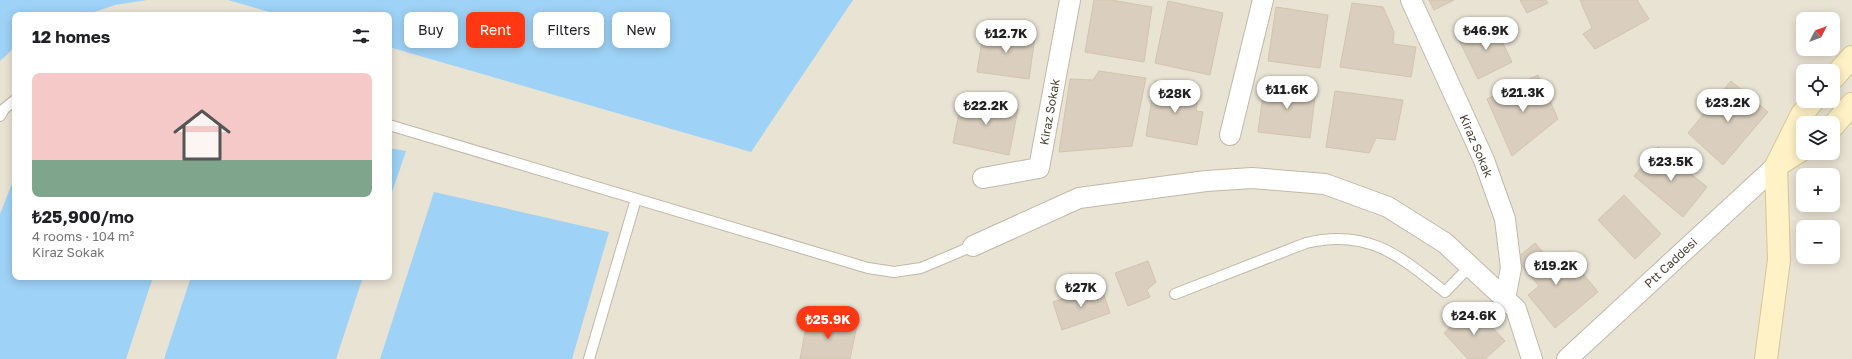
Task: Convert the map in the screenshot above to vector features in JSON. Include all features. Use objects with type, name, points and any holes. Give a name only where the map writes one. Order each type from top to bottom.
[{"type":"street","name":"Kiraz Sokak","points":[[983,178],[1039,168],[1070,0]]},
{"type":"street","points":[[1230,135],[1263,0]]},
{"type":"street","name":"Kiraz Sokak","points":[[1411,0],[1484,160],[1505,219],[1511,268],[1505,299]]},
{"type":"street","points":[[1840,70],[1852,57]]},
{"type":"street","points":[[1840,118],[1852,104]]},
{"type":"street","name":"Ptt Caddesi","points":[[1776,166],[1802,114],[1807,108]]},
{"type":"street","name":"Ptt Caddesi","points":[[1567,359],[1776,166],[1796,153]]},
{"type":"street","points":[[1766,359],[1779,260],[1776,166]]},
{"type":"street","points":[[973,246],[1079,198],[1206,181],[1252,178],[1286,179],[1325,184],[1388,206],[1445,243],[1516,309],[1532,359]]},
{"type":"lane","points":[[0,116],[4,109],[12,102]]},
{"type":"lane","points":[[392,126],[868,268],[894,272],[921,268],[973,246]]},
{"type":"lane","points":[[589,359],[636,199]]},
{"type":"lane","points":[[1175,294],[1306,243],[1323,239],[1354,239],[1376,245],[1420,272],[1445,292],[1470,266]]},
{"type":"shaded area","points":[[0,0],[1852,0],[1852,359],[0,359]]},
{"type":"water","points":[[0,0],[147,0],[115,5],[94,12],[12,12],[12,50],[0,61]]},
{"type":"water","points":[[228,0],[853,0],[751,152],[392,48],[392,12],[270,12]]},
{"type":"water","points":[[392,149],[406,151],[392,192]]},
{"type":"water","points":[[12,184],[12,280],[152,280],[126,359],[0,359],[0,214]]},
{"type":"water","points":[[434,192],[609,232],[572,359],[380,359]]},
{"type":"water","points":[[190,280],[362,280],[336,359],[164,359]]},
{"type":"building","points":[[1094,0],[1111,0],[1152,7],[1144,62],[1085,52]]},
{"type":"building","points":[[1429,0],[1454,0],[1434,10]]},
{"type":"building","points":[[1520,0],[1546,0],[1548,3],[1527,13]]},
{"type":"building","points":[[1580,0],[1637,0],[1649,19],[1595,49],[1583,34],[1592,28]]},
{"type":"building","points":[[1168,1],[1223,13],[1210,75],[1155,63]]},
{"type":"building","points":[[1352,3],[1383,7],[1394,32],[1393,44],[1416,47],[1411,77],[1340,67]]},
{"type":"building","points":[[1276,7],[1328,15],[1320,68],[1268,61]]},
{"type":"building","points":[[1493,23],[1512,62],[1478,79],[1459,40]]},
{"type":"building","points":[[984,28],[1035,36],[1029,79],[977,72]]},
{"type":"building","points":[[1099,71],[1146,78],[1132,146],[1059,152],[1070,79],[1093,80]]},
{"type":"building","points":[[1538,75],[1558,119],[1512,156],[1487,99]]},
{"type":"building","points":[[1155,81],[1199,89],[1196,111],[1203,112],[1197,145],[1146,136]]},
{"type":"building","points":[[1265,81],[1316,88],[1310,138],[1258,132]]},
{"type":"building","points":[[1731,81],[1768,112],[1723,165],[1688,133]]},
{"type":"building","points":[[1335,91],[1403,100],[1395,140],[1376,138],[1369,153],[1326,147]]},
{"type":"building","points":[[962,98],[1018,109],[1009,155],[953,143]]},
{"type":"building","points":[[1658,147],[1707,187],[1683,217],[1634,176]]},
{"type":"building","points":[[1624,195],[1661,234],[1635,259],[1598,220]]},
{"type":"building","points":[[1535,243],[1557,269],[1570,258],[1598,292],[1555,328],[1528,295],[1539,286],[1516,259]]},
{"type":"building","points":[[1148,261],[1156,282],[1147,290],[1150,297],[1128,306],[1115,273]]},
{"type":"building","points":[[1101,286],[1110,313],[1062,330],[1053,302]]},
{"type":"building","points":[[1473,307],[1505,341],[1485,359],[1468,359],[1444,333]]},
{"type":"building","points":[[808,316],[857,325],[850,359],[800,359]]}]
